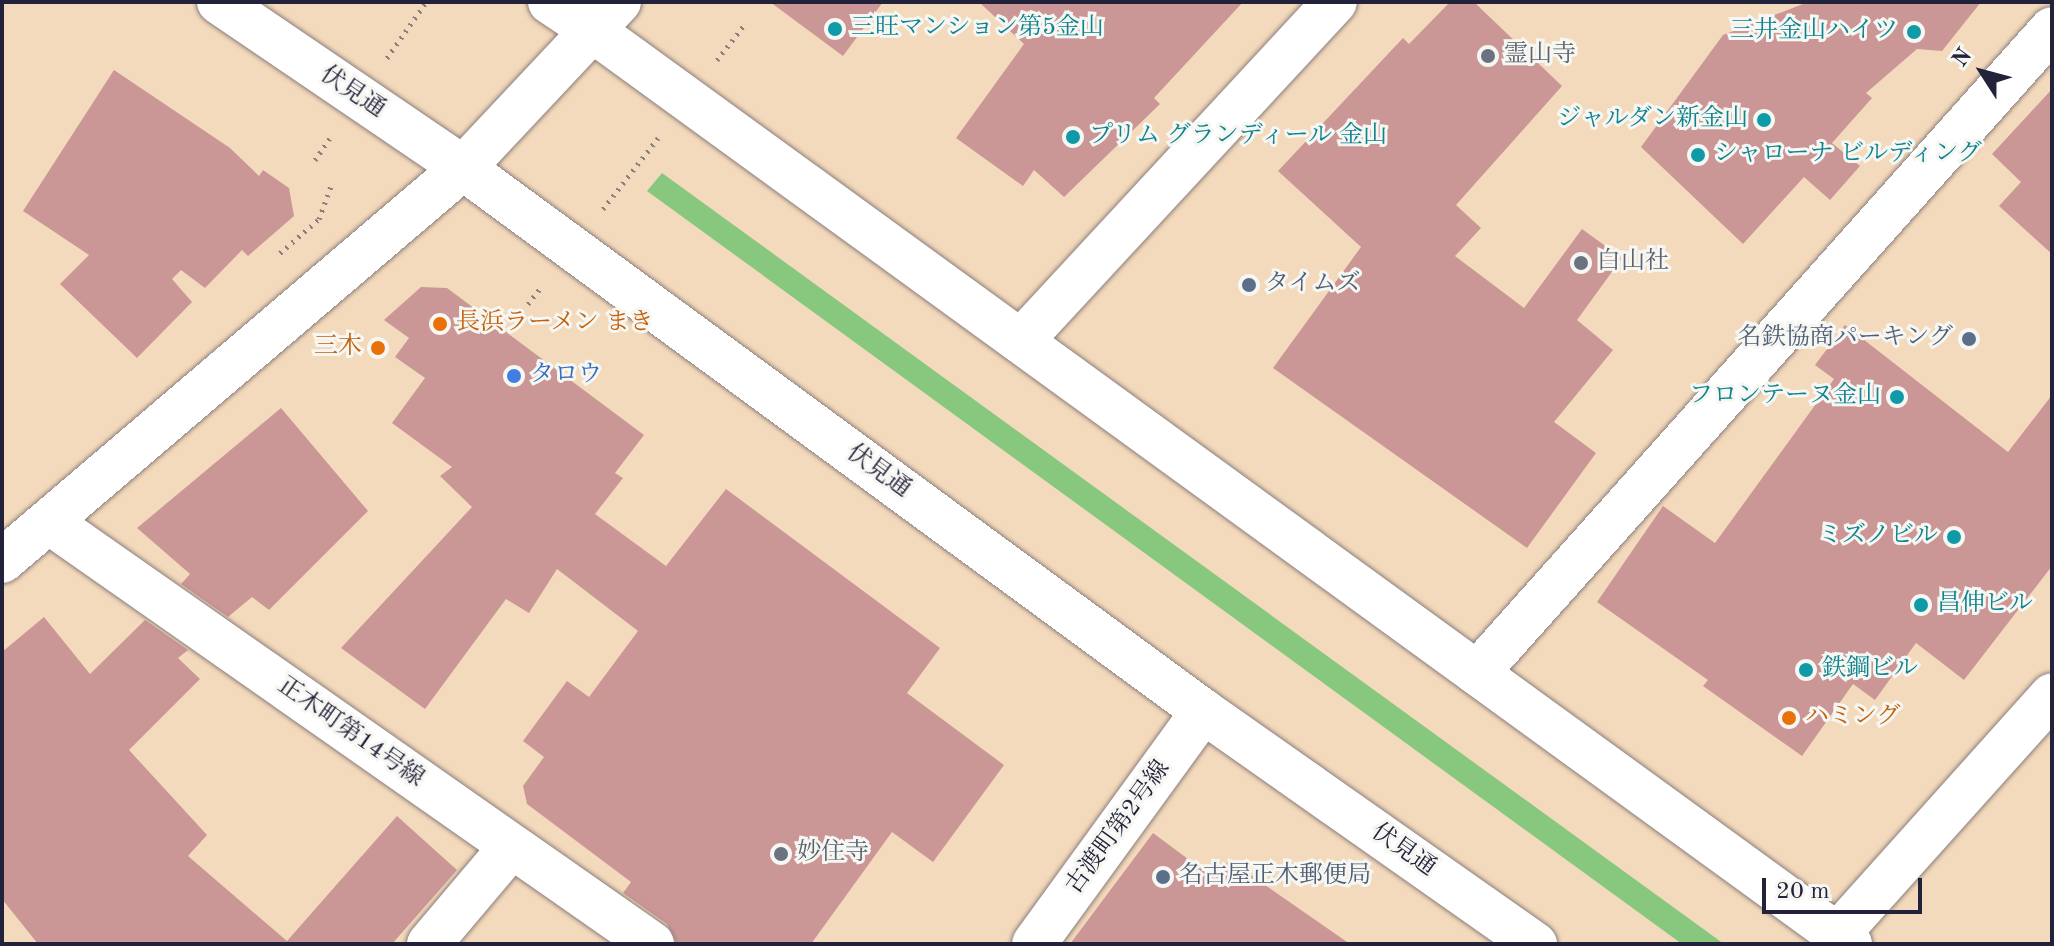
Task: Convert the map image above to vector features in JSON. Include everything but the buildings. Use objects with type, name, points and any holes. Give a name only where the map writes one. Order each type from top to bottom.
[{"type":"main road","name":"伏見通","points":[[219,2],[463,168],[1203,711],[1535,944]]},
{"type":"main road","points":[[550,2],[606,16],[688,99],[1843,939],[2052,695]]},
{"type":"main road","points":[[1021,341],[1335,2]]},
{"type":"main road","points":[[3,558],[463,168],[606,16]]},
{"type":"main road","points":[[1477,673],[2052,29]]},
{"type":"main road","name":"正木町第14号線","points":[[49,522],[652,944]]},
{"type":"main road","name":"古渡町第2号線","points":[[1034,944],[1203,711]]},
{"type":"main road","points":[[429,944],[511,847]]},
{"type":"path","points":[[528,304],[745,24]]},
{"type":"green space","points":[[662,173],[1724,944],[1682,944],[647,191]]},
{"type":"place","name":"三旺マンション第5金山","points":[[835,29]]},
{"type":"place","name":"三井金山ハイツ","points":[[1914,32]]},
{"type":"place","name":"霊山寺","points":[[1488,56]]},
{"type":"place","name":"ジャルダン新金山","points":[[1764,120]]},
{"type":"place","name":"プリム グランディール 金山","points":[[1073,137]]},
{"type":"place","name":"シャローナ ビルディング","points":[[1698,155]]},
{"type":"place","name":"白山社","points":[[1581,263]]},
{"type":"place","name":"タイムズ","points":[[1249,285]]},
{"type":"place","name":"長浜ラーメン まき","points":[[440,324]]},
{"type":"place","name":"名鉄協商パーキング","points":[[1969,339]]},
{"type":"place","name":"三木","points":[[378,348]]},
{"type":"place","name":"タロウ","points":[[514,376]]},
{"type":"place","name":"フロンテーヌ金山","points":[[1897,397]]},
{"type":"place","name":"ミズノビル","points":[[1954,537]]},
{"type":"place","name":"昌伸ビル","points":[[1921,605]]},
{"type":"place","name":"鉄鋼ビル","points":[[1806,670]]},
{"type":"place","name":"ハミング","points":[[1789,718]]},
{"type":"place","name":"妙住寺","points":[[781,854]]},
{"type":"place","name":"名古屋正木郵便局","points":[[1163,877]]}]
